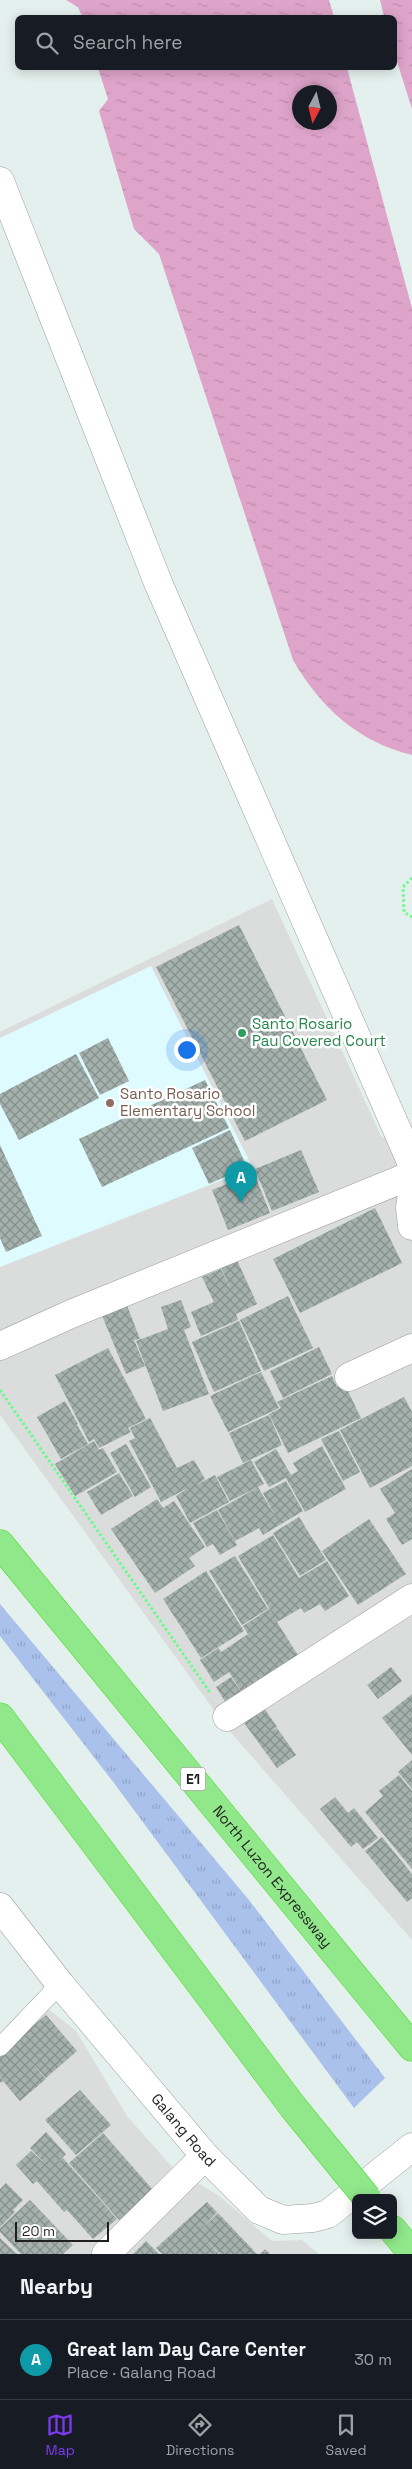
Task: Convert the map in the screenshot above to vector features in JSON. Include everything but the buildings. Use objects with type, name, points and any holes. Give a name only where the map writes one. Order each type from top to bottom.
[{"type":"highway","name":"North Luzon Expressway","points":[[0,1544],[412,2047]]},
{"type":"highway","points":[[0,1717],[293,2107],[364,2194]]},
{"type":"highway","points":[[397,2235],[412,2253]]},
{"type":"street","points":[[0,181],[159,585],[412,1164]]},
{"type":"street","points":[[0,1346],[71,1314],[412,1175]]},
{"type":"street","points":[[412,1195],[410,1207],[412,1226]]},
{"type":"street","points":[[349,1377],[412,1348]]},
{"type":"street","points":[[227,1717],[412,1598]]},
{"type":"street","name":"Galang Road","points":[[0,1907],[60,1984],[205,2156],[259,2210],[283,2220],[313,2218],[328,2214],[412,2147]]},
{"type":"street","points":[[106,2254],[205,2156]]},
{"type":"lane","points":[[0,2047],[60,1984]]},
{"type":"path","points":[[412,878],[403,886],[404,912],[412,917]]},
{"type":"path","points":[[0,1390],[227,1717]]},
{"type":"shaded area","points":[[272,899],[382,1138],[412,1124],[412,1940],[227,1728],[0,1415],[0,1032]]},
{"type":"shaded area","name":"Santo Rosario Elementary School","points":[[151,966],[253,1168],[0,1267],[0,1038]]},
{"type":"shaded area","points":[[47,2008],[76,2031],[127,2116],[173,2168],[218,2195],[272,2241],[302,2240],[319,2254],[0,2254],[0,2051]]},
{"type":"green space","points":[[0,1604],[249,1900],[385,2078],[354,2108],[114,1783],[0,1636]]},
{"type":"water","points":[[66,0],[329,0],[333,15],[81,15],[78,7]]},
{"type":"water","points":[[380,0],[412,0],[412,109],[397,61],[397,15],[384,15]]},
{"type":"water","points":[[99,70],[348,70],[412,308],[412,755],[374,741],[342,720],[315,693],[293,660],[159,254],[134,229],[99,111],[108,99]]},
{"type":"place","name":"Santo Rosario Pau Covered Court","points":[[242,1033]]},
{"type":"place","name":"Santo Rosario Elementary School","points":[[110,1103]]},
{"type":"place","name":"Great Iam Day Care Center","points":[[241,1202]]}]
